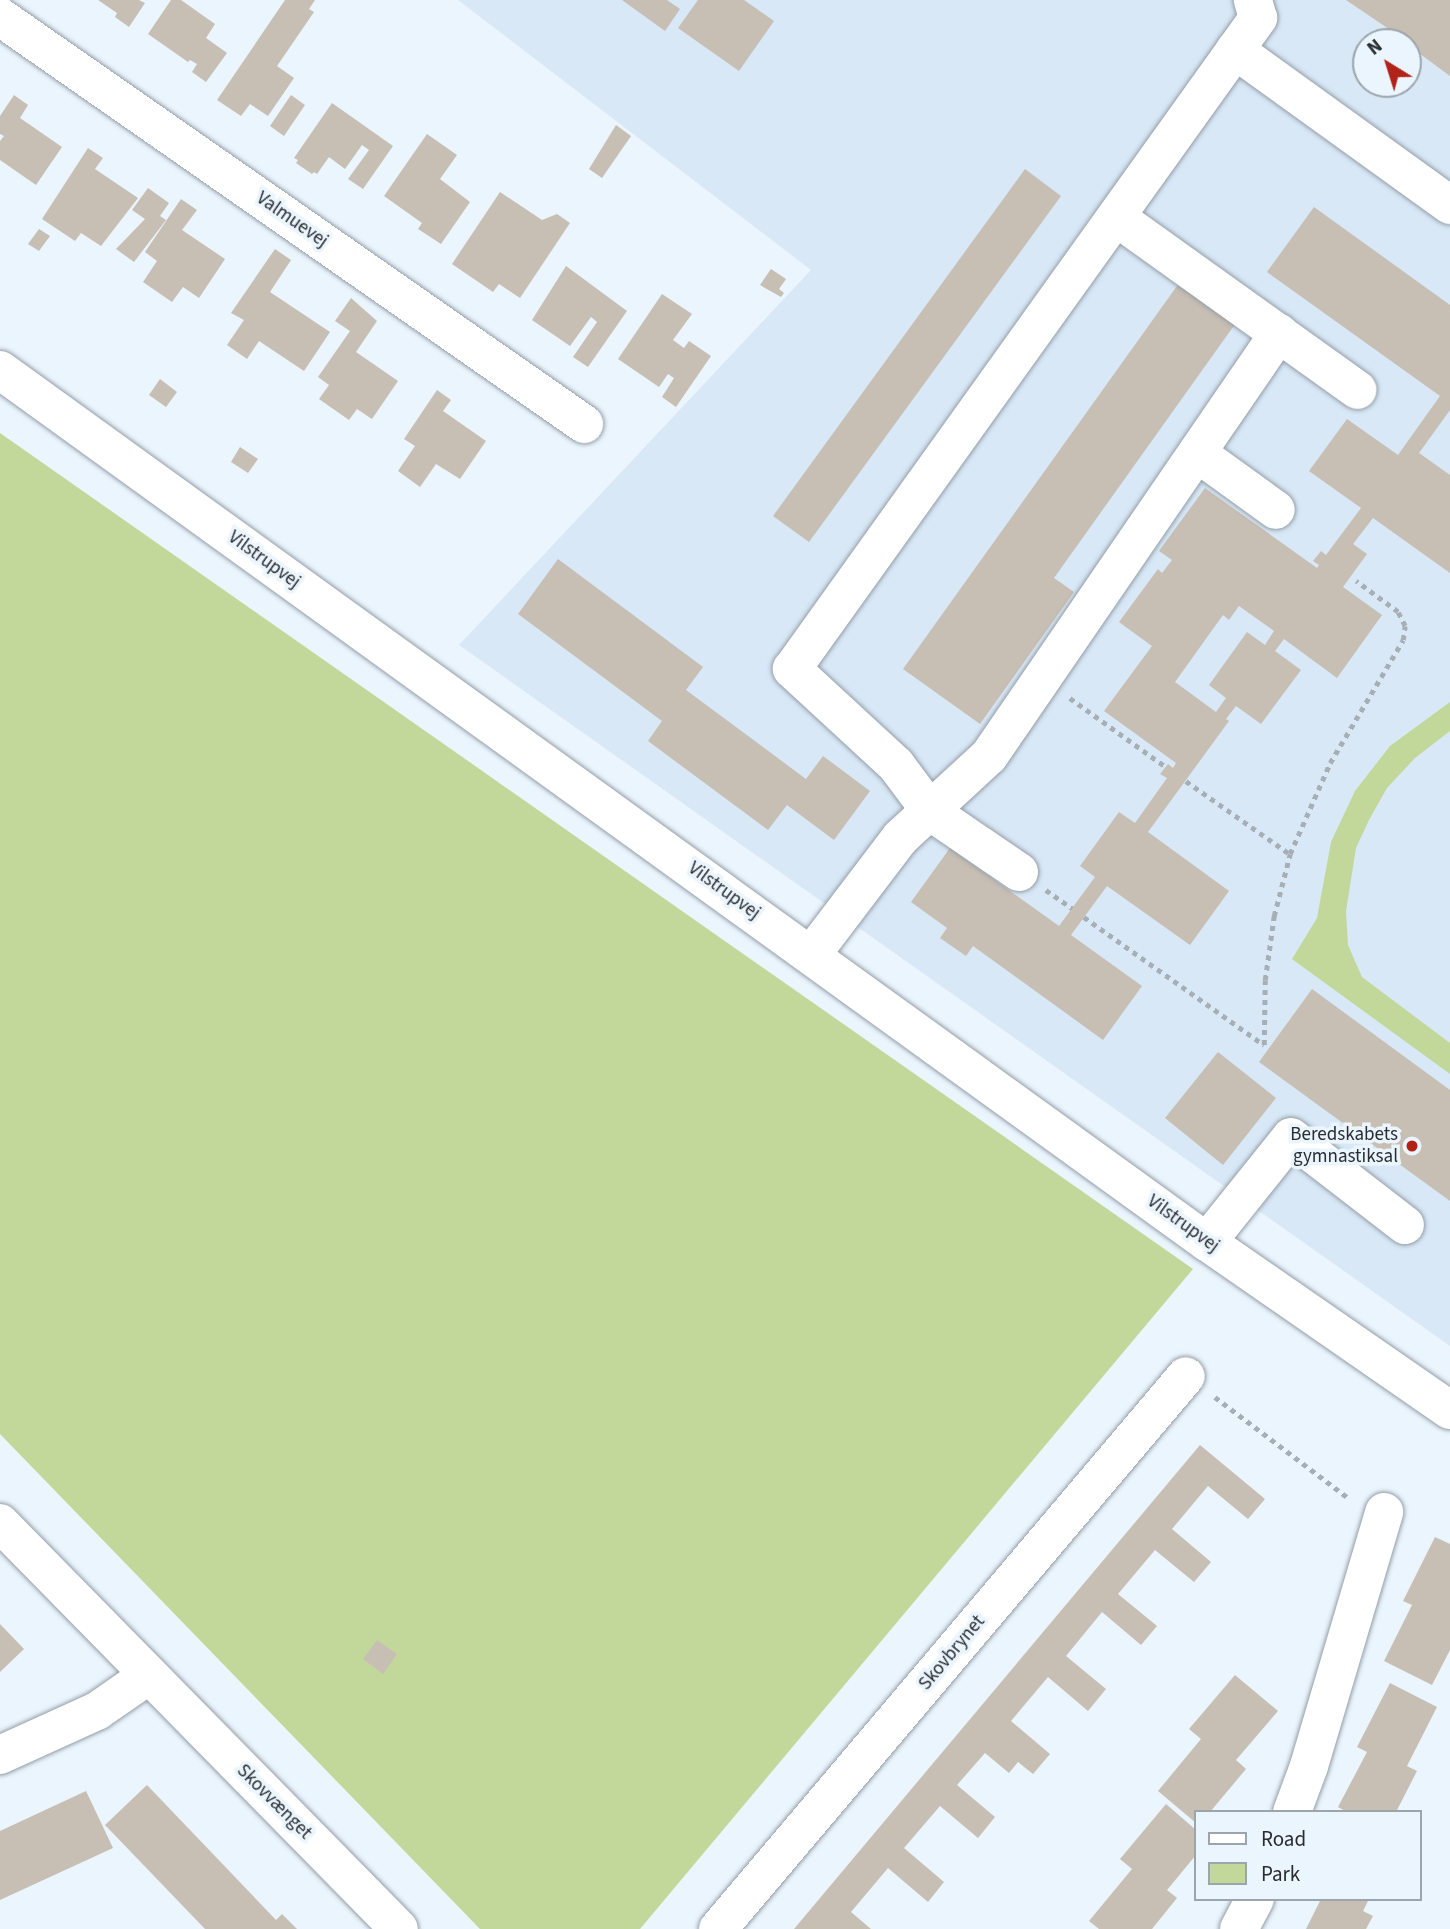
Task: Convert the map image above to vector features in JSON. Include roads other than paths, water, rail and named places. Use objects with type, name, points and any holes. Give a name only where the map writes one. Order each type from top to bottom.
[{"type":"street","points":[[1019,872],[931,812],[896,765],[792,669],[1258,18],[1253,0]]},
{"type":"street","name":"Valmuevej","points":[[0,17],[584,424]]},
{"type":"street","points":[[1235,50],[1450,205]]},
{"type":"street","points":[[1116,217],[1358,390]]},
{"type":"street","points":[[821,961],[919,852],[931,812],[989,756],[1279,333]]},
{"type":"street","name":"Vilstrupvej","points":[[0,370],[1207,1242],[1450,1410]]},
{"type":"street","points":[[1197,453],[1276,510]]},
{"type":"street","points":[[1207,1242],[1291,1137],[1405,1225]]},
{"type":"street","name":"Skovbrynet","points":[[718,1929],[1186,1376]]},
{"type":"street","points":[[1293,1810],[1309,1766],[1384,1512]]},
{"type":"street","name":"Skovvænget","points":[[0,1523],[399,1929]]},
{"type":"street","points":[[0,1755],[97,1711],[149,1675]]},
{"type":"street","points":[[1239,1929],[1254,1901]]},
{"type":"place","name":"Beredskabets gymnastiksal","points":[[1412,1146]]}]
